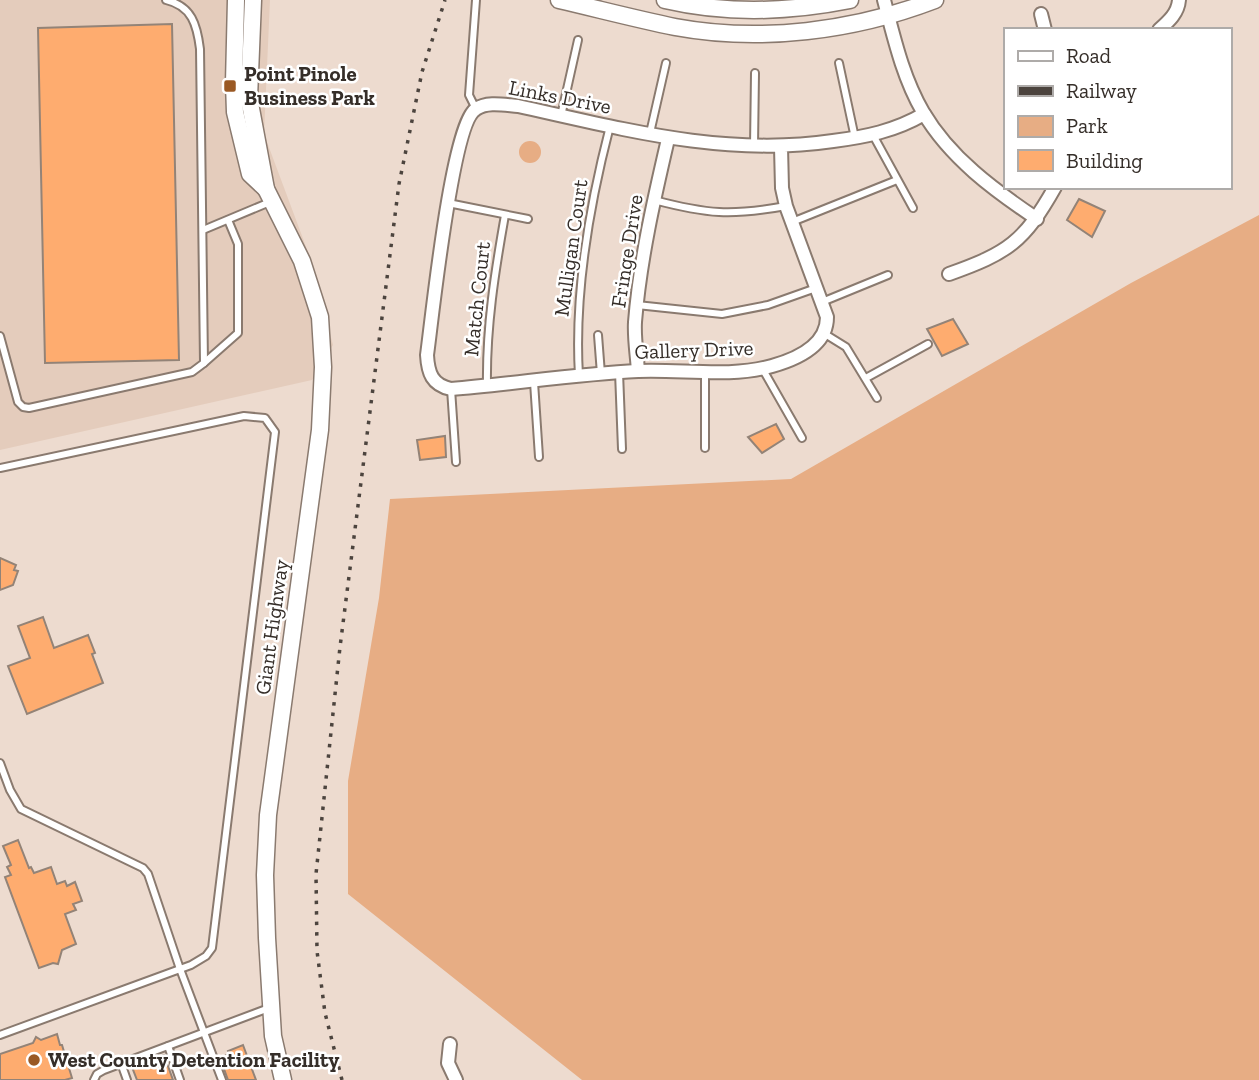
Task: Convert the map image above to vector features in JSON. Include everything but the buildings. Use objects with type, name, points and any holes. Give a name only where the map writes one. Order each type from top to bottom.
[{"type":"street","name":"Giant Highway","points":[[236,0],[235,112],[250,174],[269,195]]},
{"type":"street","name":"Giant Highway","points":[[253,0],[249,98],[269,195],[302,261],[320,317],[323,368],[320,430],[268,815],[265,875],[271,1007],[273,1036],[283,1080]]},
{"type":"street","points":[[559,0],[677,27],[729,32],[789,33],[888,17],[935,0]]},
{"type":"street","points":[[676,1],[731,9],[788,9],[850,0]]},
{"type":"street","points":[[884,0],[900,60],[924,114],[976,174],[995,191],[1037,219]]},
{"type":"street","points":[[1161,28],[1179,8],[1179,0]]},
{"type":"street","points":[[1041,14],[1044,28]]},
{"type":"street","name":"Links Drive","points":[[475,108],[495,104],[518,106],[668,139],[781,147],[873,135],[924,114]]},
{"type":"street","points":[[447,389],[435,383],[428,372],[427,355],[448,203],[463,135],[468,118],[475,108]]},
{"type":"street","name":"Fringe Drive","points":[[638,371],[635,324],[637,305],[653,199],[668,139]]},
{"type":"street","points":[[781,147],[782,188],[786,206],[827,317],[825,334]]},
{"type":"street","points":[[949,274],[981,263],[1008,248],[1024,235],[1037,219],[1054,189]]},
{"type":"street","name":"Gallery Drive","points":[[447,389],[619,372],[762,368],[773,366],[811,349],[825,334]]},
{"type":"street","points":[[450,1044],[448,1063],[456,1080]]},
{"type":"lane","points":[[166,0],[184,8],[192,17],[198,31],[204,363]]},
{"type":"lane","points":[[475,108],[469,95],[476,0]]},
{"type":"lane","points":[[561,116],[578,40]]},
{"type":"lane","points":[[650,135],[666,63]]},
{"type":"lane","points":[[839,63],[855,138]]},
{"type":"lane","points":[[754,146],[755,73]]},
{"type":"lane","name":"Mulligan Court","points":[[579,376],[576,335],[585,250],[610,126]]},
{"type":"lane","points":[[873,135],[913,208]]},
{"type":"lane","points":[[792,222],[897,180]]},
{"type":"lane","points":[[203,230],[228,220],[269,195]]},
{"type":"lane","points":[[653,199],[713,213],[739,213],[786,206]]},
{"type":"lane","points":[[448,203],[528,219]]},
{"type":"lane","name":"Match Court","points":[[486,387],[486,355],[495,271],[505,215]]},
{"type":"lane","points":[[0,336],[18,402],[23,407],[29,408],[192,373],[237,333],[237,244],[228,220]]},
{"type":"lane","points":[[822,302],[888,275]]},
{"type":"lane","points":[[637,305],[722,314],[768,305],[816,288]]},
{"type":"lane","points":[[825,334],[846,347],[877,398]]},
{"type":"lane","points":[[598,335],[601,374]]},
{"type":"lane","points":[[866,378],[928,344]]},
{"type":"lane","points":[[762,368],[802,438]]},
{"type":"lane","points":[[705,371],[705,448]]},
{"type":"lane","points":[[619,372],[622,449]]},
{"type":"lane","points":[[0,376],[10,373]]},
{"type":"lane","points":[[534,382],[540,457]]},
{"type":"lane","points":[[447,389],[456,462]]},
{"type":"lane","points":[[0,468],[244,416],[265,418],[275,432],[212,948],[206,956],[180,969],[0,1035]]},
{"type":"lane","points":[[0,763],[10,790],[21,809],[143,868],[148,874],[222,1080]]},
{"type":"lane","points":[[94,1080],[97,1074],[104,1070],[271,1007]]},
{"type":"lane","points":[[168,1046],[180,1080]]},
{"type":"lane","points":[[121,1063],[127,1080]]},
{"type":"shaded area","points":[[0,0],[270,0],[264,134],[311,260],[333,345],[312,380],[0,450]]},
{"type":"green space","points":[[530,141],[538,144],[541,152],[538,160],[530,163],[522,160],[519,152],[522,144]]},
{"type":"green space","points":[[1259,215],[1259,1080],[582,1080],[348,894],[348,781],[379,598],[390,499],[791,479],[1131,283]]},
{"type":"railway","points":[[342,1080],[325,1013],[317,951],[316,874],[340,647],[399,184],[422,72],[445,0]]},
{"type":"place","name":"Point Pinole Business Park","points":[[230,86]]},
{"type":"place","name":"West County Detention Facility","points":[[34,1060]]}]
